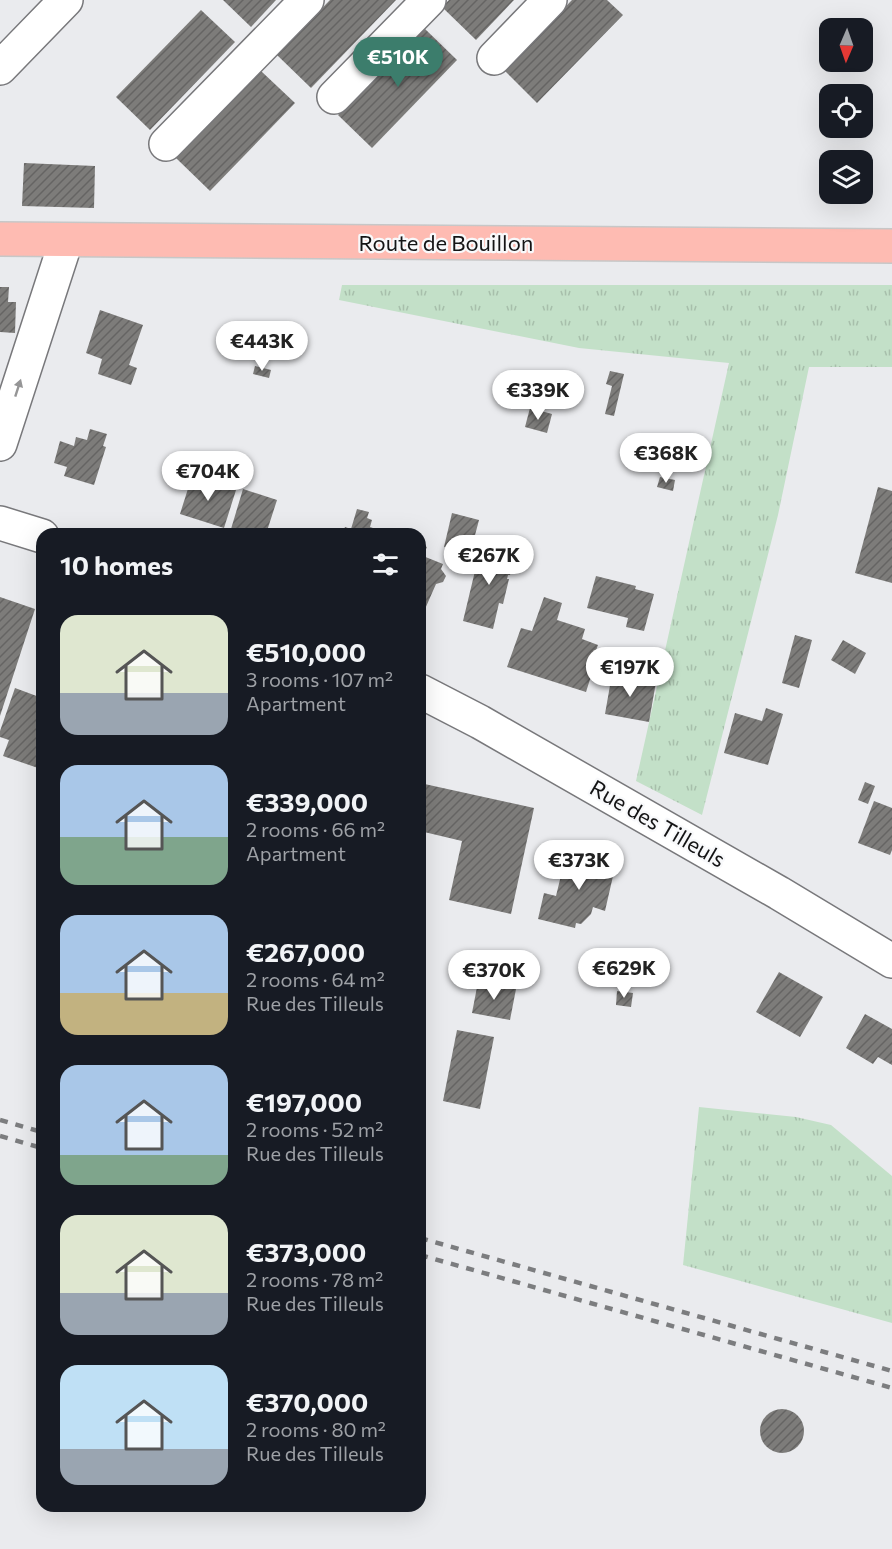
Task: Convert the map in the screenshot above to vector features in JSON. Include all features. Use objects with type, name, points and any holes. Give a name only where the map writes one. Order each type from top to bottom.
[{"type":"main road","name":"Route de Bouillon","points":[[0,239],[892,246]]},
{"type":"street","points":[[0,68],[66,0]]},
{"type":"street","points":[[166,144],[307,0]]},
{"type":"street","points":[[334,97],[429,0]]},
{"type":"street","points":[[494,58],[550,0]]},
{"type":"street","points":[[0,444],[66,241]]},
{"type":"street","points":[[0,523],[36,534]]},
{"type":"street","name":"Rue des Tilleuls","points":[[426,694],[480,722],[779,893],[892,961]]},
{"type":"green space","points":[[342,285],[892,285],[892,367],[809,367],[778,515],[702,815],[636,781],[729,363],[579,348],[339,300]]},
{"type":"green space","points":[[699,1107],[796,1117],[831,1125],[892,1176],[892,1323],[683,1265]]},
{"type":"building","points":[[223,0],[276,0],[251,27]]},
{"type":"building","points":[[330,0],[396,0],[311,88],[277,55]]},
{"type":"building","points":[[449,0],[514,0],[476,40],[442,7]]},
{"type":"building","points":[[572,0],[607,0],[623,15],[537,103],[504,70]]},
{"type":"building","points":[[201,10],[235,42],[150,130],[116,97]]},
{"type":"building","points":[[424,28],[457,60],[372,148],[338,115]]},
{"type":"building","points":[[261,71],[295,103],[210,191],[176,158]]},
{"type":"building","points":[[24,163],[95,166],[94,208],[22,206]]},
{"type":"building","points":[[0,287],[9,287],[8,302],[16,302],[15,333],[0,332]]},
{"type":"building","points":[[100,310],[143,325],[129,365],[137,368],[131,385],[98,374],[102,359],[86,353]]},
{"type":"building","points":[[255,366],[271,370],[269,378],[253,374]]},
{"type":"building","points":[[610,371],[624,374],[614,416],[605,414],[612,386],[606,384]]},
{"type":"building","points":[[530,408],[552,414],[547,433],[525,427]]},
{"type":"building","points":[[90,429],[107,434],[103,446],[106,447],[94,485],[64,476],[67,467],[54,463],[60,441],[74,446],[76,437],[87,440]]},
{"type":"building","points":[[192,476],[236,490],[224,528],[180,514]]},
{"type":"building","points":[[660,477],[675,480],[673,491],[657,487]]},
{"type":"building","points":[[878,487],[892,491],[892,583],[855,573]]},
{"type":"building","points":[[243,489],[277,500],[268,528],[231,528]]},
{"type":"building","points":[[357,509],[369,512],[367,518],[372,520],[370,527],[373,528],[351,528]]},
{"type":"building","points":[[452,513],[479,520],[470,554],[444,547]]},
{"type":"building","points":[[481,545],[515,554],[507,579],[509,579],[503,604],[499,603],[493,629],[463,621],[475,571],[478,571],[479,567],[476,567]]},
{"type":"building","points":[[426,557],[443,564],[441,569],[446,576],[443,582],[436,584],[426,607]]},
{"type":"building","points":[[596,576],[636,586],[635,589],[654,594],[644,631],[626,627],[628,618],[587,608]]},
{"type":"building","points":[[0,597],[35,609],[0,716]]},
{"type":"building","points":[[544,597],[562,603],[557,620],[585,629],[582,639],[598,645],[595,653],[598,654],[586,692],[507,667],[521,628],[532,631]]},
{"type":"building","points":[[795,635],[812,640],[799,688],[782,683]]},
{"type":"building","points":[[843,640],[866,653],[855,674],[831,660]]},
{"type":"building","points":[[612,674],[656,682],[649,722],[605,714]]},
{"type":"building","points":[[15,688],[36,696],[36,767],[3,756],[9,740],[0,737]]},
{"type":"building","points":[[766,708],[783,714],[768,765],[724,753],[735,713],[762,721]]},
{"type":"building","points":[[865,782],[875,786],[868,804],[858,800]]},
{"type":"building","points":[[426,784],[534,808],[511,914],[449,900],[462,841],[426,832]]},
{"type":"building","points":[[874,801],[892,808],[890,855],[858,843]]},
{"type":"building","points":[[567,851],[616,863],[605,911],[593,907],[591,914],[581,924],[576,923],[575,928],[538,919],[544,893],[556,896]]},
{"type":"building","points":[[643,960],[654,962],[652,973],[640,971]]},
{"type":"building","points":[[779,972],[823,997],[800,1037],[756,1012]]},
{"type":"building","points":[[478,982],[516,989],[510,1020],[472,1013]]},
{"type":"building","points":[[617,991],[633,993],[631,1007],[616,1005]]},
{"type":"building","points":[[865,1014],[892,1029],[892,1065],[878,1057],[873,1064],[846,1048]]},
{"type":"building","points":[[457,1030],[494,1037],[480,1109],[443,1101]]},
{"type":"building","points":[[782,1409],[791,1410],[798,1415],[803,1422],[803,1440],[798,1447],[791,1452],[782,1453],[773,1452],[766,1447],[761,1440],[760,1431],[761,1422],[766,1415],[773,1410]]},
{"type":"railway","points":[[0,1120],[36,1130]]},
{"type":"railway","points":[[0,1136],[36,1146]]},
{"type":"railway","points":[[426,1240],[892,1371]]},
{"type":"railway","points":[[426,1257],[892,1388]]}]
